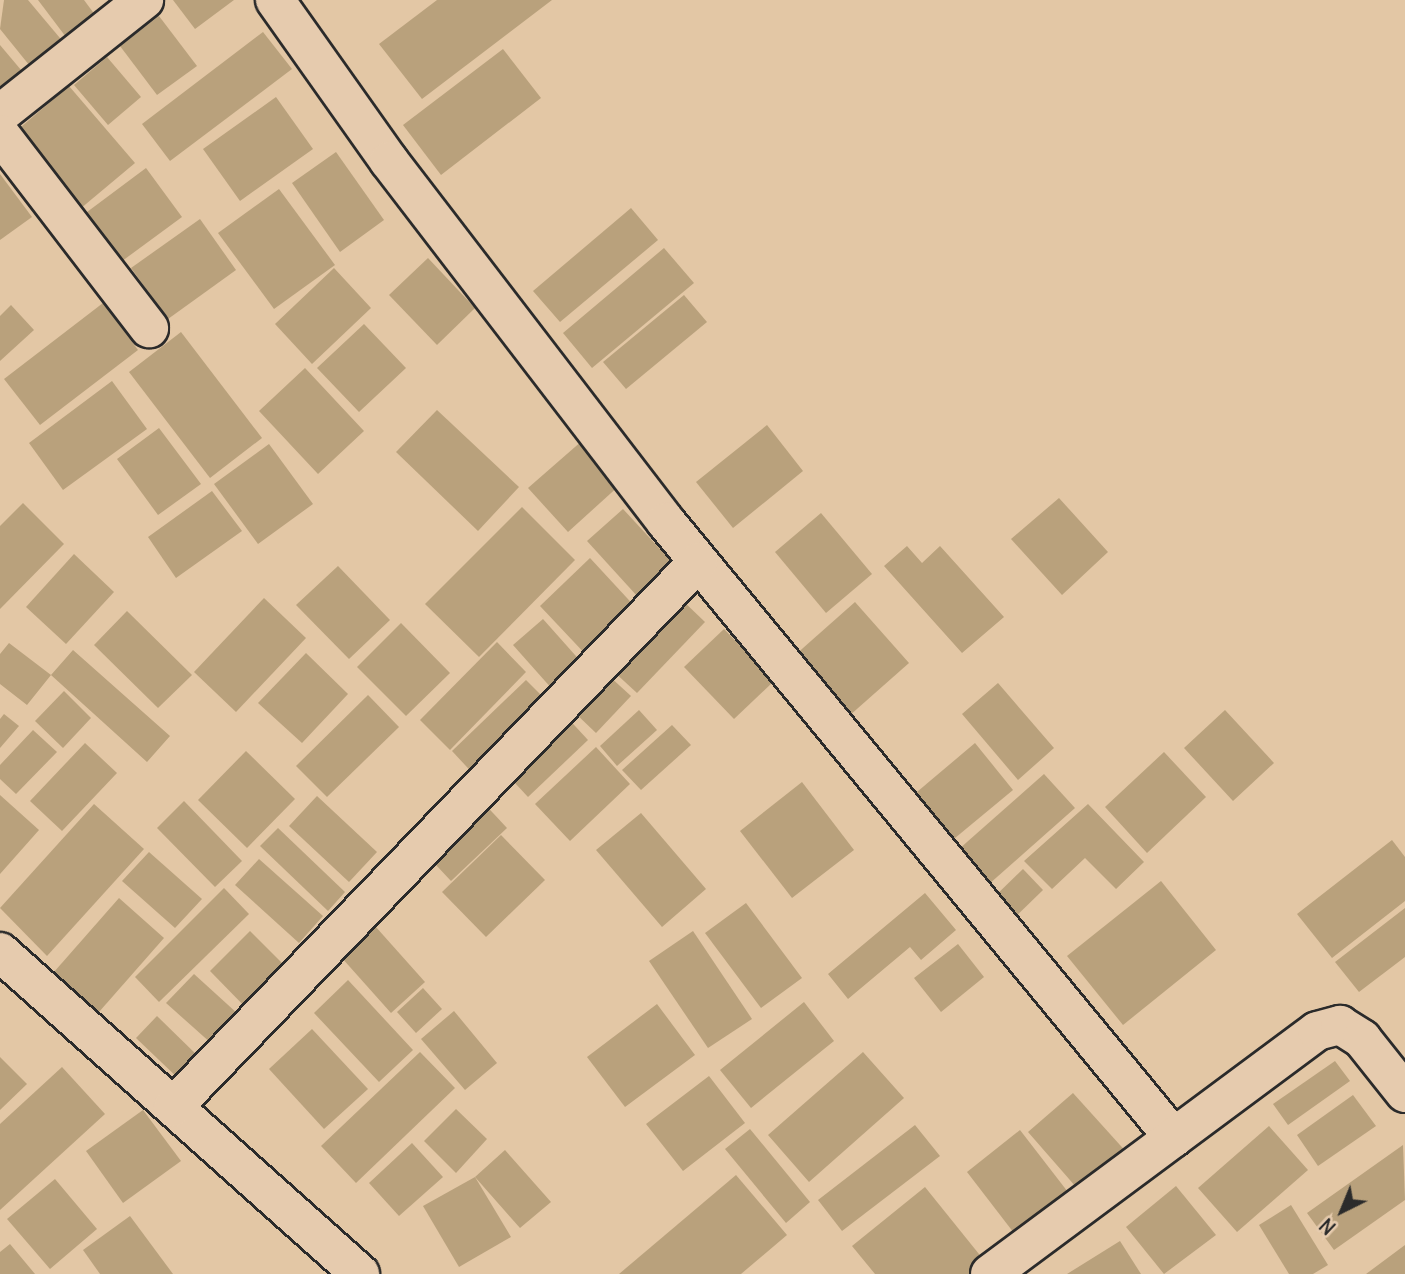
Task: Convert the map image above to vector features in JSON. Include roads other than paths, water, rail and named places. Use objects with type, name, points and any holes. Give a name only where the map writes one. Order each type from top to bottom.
[{"type":"street","points":[[0,114],[144,0]]},
{"type":"street","points":[[275,0],[389,161],[698,562],[1174,1138]]},
{"type":"street","points":[[0,134],[149,328]]},
{"type":"street","points":[[173,1107],[698,562]]},
{"type":"street","points":[[0,952],[360,1274]]},
{"type":"street","points":[[990,1274],[1317,1031],[1340,1025],[1362,1039],[1405,1093]]}]
